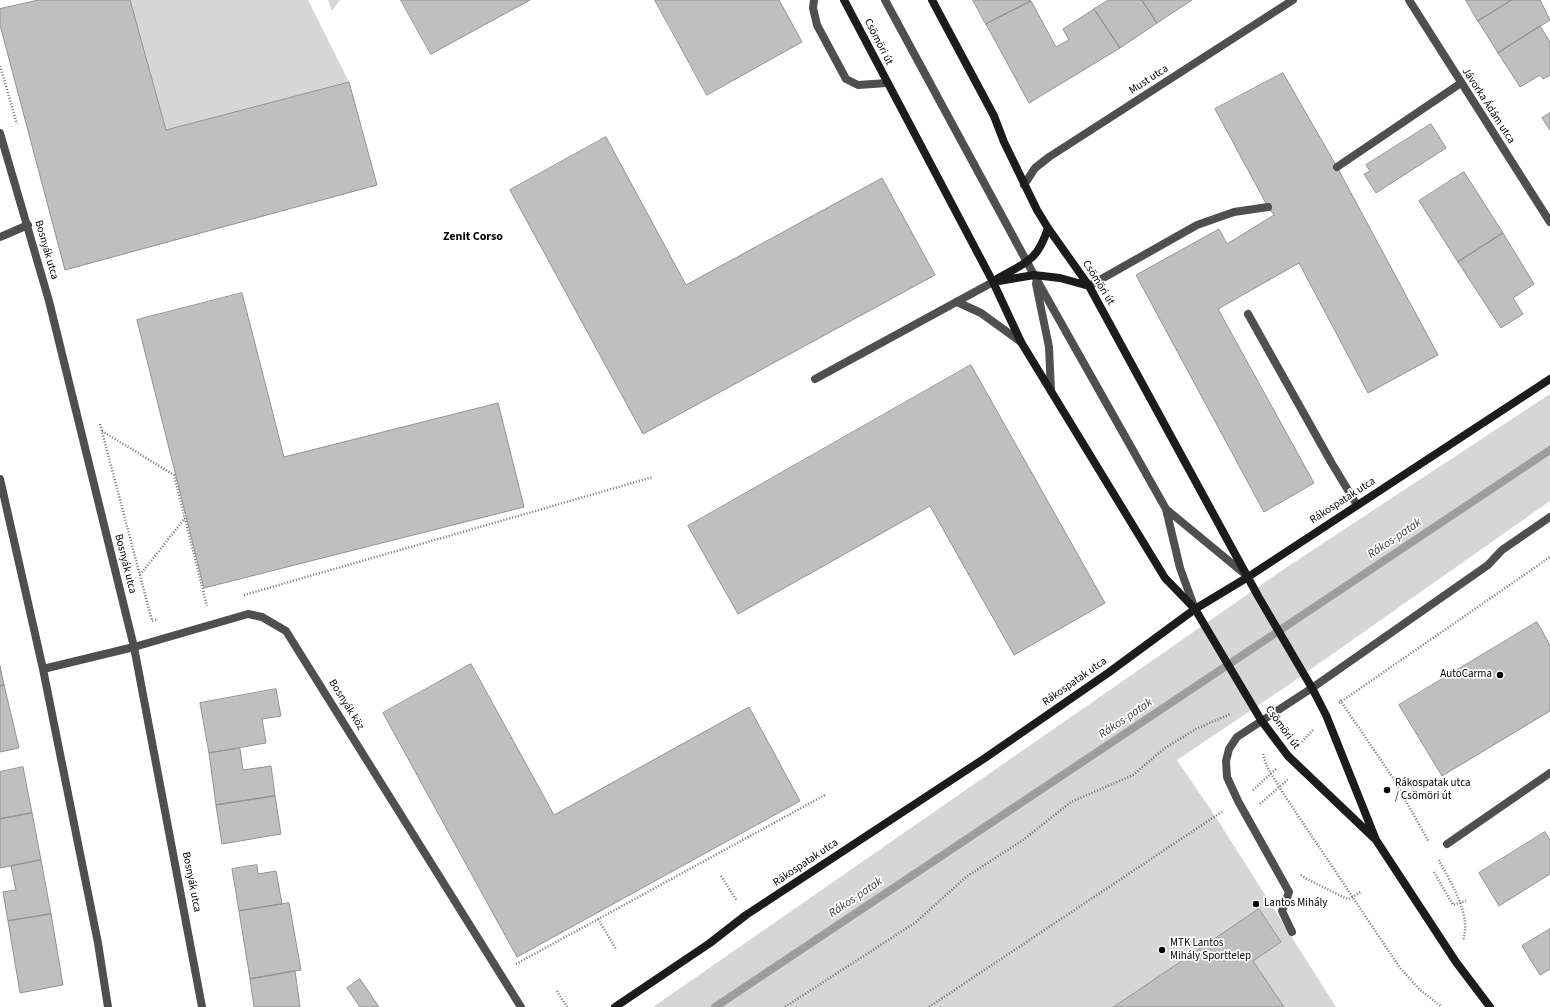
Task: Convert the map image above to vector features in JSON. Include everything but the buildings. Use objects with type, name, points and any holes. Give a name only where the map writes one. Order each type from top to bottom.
[{"type":"main road","name":"Csömöri út","points":[[844,0],[993,282],[1021,342],[1165,578],[1195,609],[1261,720],[1288,756],[1376,840]]},
{"type":"main road","name":"Csömöri út","points":[[932,0],[994,116],[1024,185],[1048,228],[1089,286],[1258,596],[1312,688],[1326,715],[1376,840],[1456,962],[1490,1007]]},
{"type":"main road","points":[[993,282],[1035,256],[1042,246],[1048,228]]},
{"type":"main road","points":[[993,282],[1034,275],[1060,278],[1089,286]]},
{"type":"main road","name":"Rákospatak utca","points":[[615,1007],[710,943],[746,915],[985,758],[1195,609],[1248,577],[1550,379]]},
{"type":"street","points":[[814,0],[813,8],[817,25],[846,79],[858,85],[887,83]]},
{"type":"street","name":"Csömöri út","points":[[885,0],[1034,275],[1166,509],[1180,568],[1195,609]]},
{"type":"street","name":"Must utca","points":[[1024,185],[1035,168],[1048,157],[1293,0]]},
{"type":"street","name":"Jávorka Ádám utca","points":[[1409,0],[1550,222]]},
{"type":"street","points":[[1337,168],[1461,83]]},
{"type":"street","name":"Bosnyák utca","points":[[0,133],[49,301],[134,647],[202,1007]]},
{"type":"street","points":[[1089,286],[1197,225],[1234,212],[1268,207]]},
{"type":"street","points":[[0,237],[28,225]]},
{"type":"street","name":"Csömöri út","points":[[1034,275],[1049,347],[1051,391]]},
{"type":"street","points":[[815,379],[993,282]]},
{"type":"street","points":[[957,302],[981,313],[1021,342]]},
{"type":"street","points":[[1248,314],[1331,462],[1357,505]]},
{"type":"street","points":[[0,479],[43,669],[98,943],[108,1007]]},
{"type":"street","name":"Csömöri út","points":[[1166,509],[1248,577]]},
{"type":"street","points":[[1292,932],[1282,911],[1289,892],[1238,802],[1227,777],[1226,761],[1229,748],[1237,737],[1326,679],[1488,565],[1502,550],[1550,517]]},
{"type":"street","name":"Bosnyák köz","points":[[43,669],[134,647],[248,614],[262,617],[286,631],[521,1007]]},
{"type":"street","points":[[1447,844],[1550,773]]},
{"type":"path","points":[[0,66],[17,126]]},
{"type":"path","points":[[99,423],[152,621],[166,617]]},
{"type":"path","points":[[101,431],[174,475],[207,606]]},
{"type":"path","points":[[237,597],[653,477]]},
{"type":"path","points":[[140,575],[185,518]]},
{"type":"path","points":[[1352,694],[1550,557]]},
{"type":"path","points":[[200,608],[215,604]]},
{"type":"path","points":[[1326,679],[1393,778],[1432,847]]},
{"type":"path","points":[[785,1007],[916,922],[966,877],[1023,840],[1071,802],[1133,775],[1165,748],[1196,730],[1230,714]]},
{"type":"path","points":[[1262,751],[1271,774],[1400,968],[1420,990],[1442,1007]]},
{"type":"path","points":[[928,1007],[1238,802],[1262,783],[1288,756]]},
{"type":"path","points":[[1238,802],[1260,804],[1300,768]]},
{"type":"path","points":[[516,964],[825,795]]},
{"type":"path","points":[[1260,804],[1264,811]]},
{"type":"path","points":[[1435,853],[1460,903],[1466,932],[1456,962]]},
{"type":"path","points":[[1434,872],[1453,905],[1466,901]]},
{"type":"path","points":[[1300,873],[1304,878],[1345,898],[1349,899],[1362,891]]},
{"type":"path","points":[[721,876],[746,915]]},
{"type":"path","points":[[598,919],[616,949]]},
{"type":"path","points":[[557,991],[567,1007]]},
{"type":"shaded area","points":[[130,0],[308,0],[349,82],[166,130]]},
{"type":"shaded area","points":[[328,0],[340,0],[332,11]]},
{"type":"shaded area","points":[[1550,394],[1550,501],[1287,686],[1177,760],[1217,819],[1336,1007],[653,1007],[1287,567]]},
{"type":"waterway","name":"Rákos-patak","points":[[715,1007],[1550,450]]},
{"type":"place","name":"AutoCarma","points":[[1500,675]]},
{"type":"place","name":"Rákospatak utca / Csömöri út","points":[[1387,790]]},
{"type":"place","name":"Lantos Mihály","points":[[1256,904]]},
{"type":"place","name":"MTK Lantos Mihály Sporttelep","points":[[1162,950]]},
{"type":"district","name":"Zenit Corso","points":[[473,237]]}]
